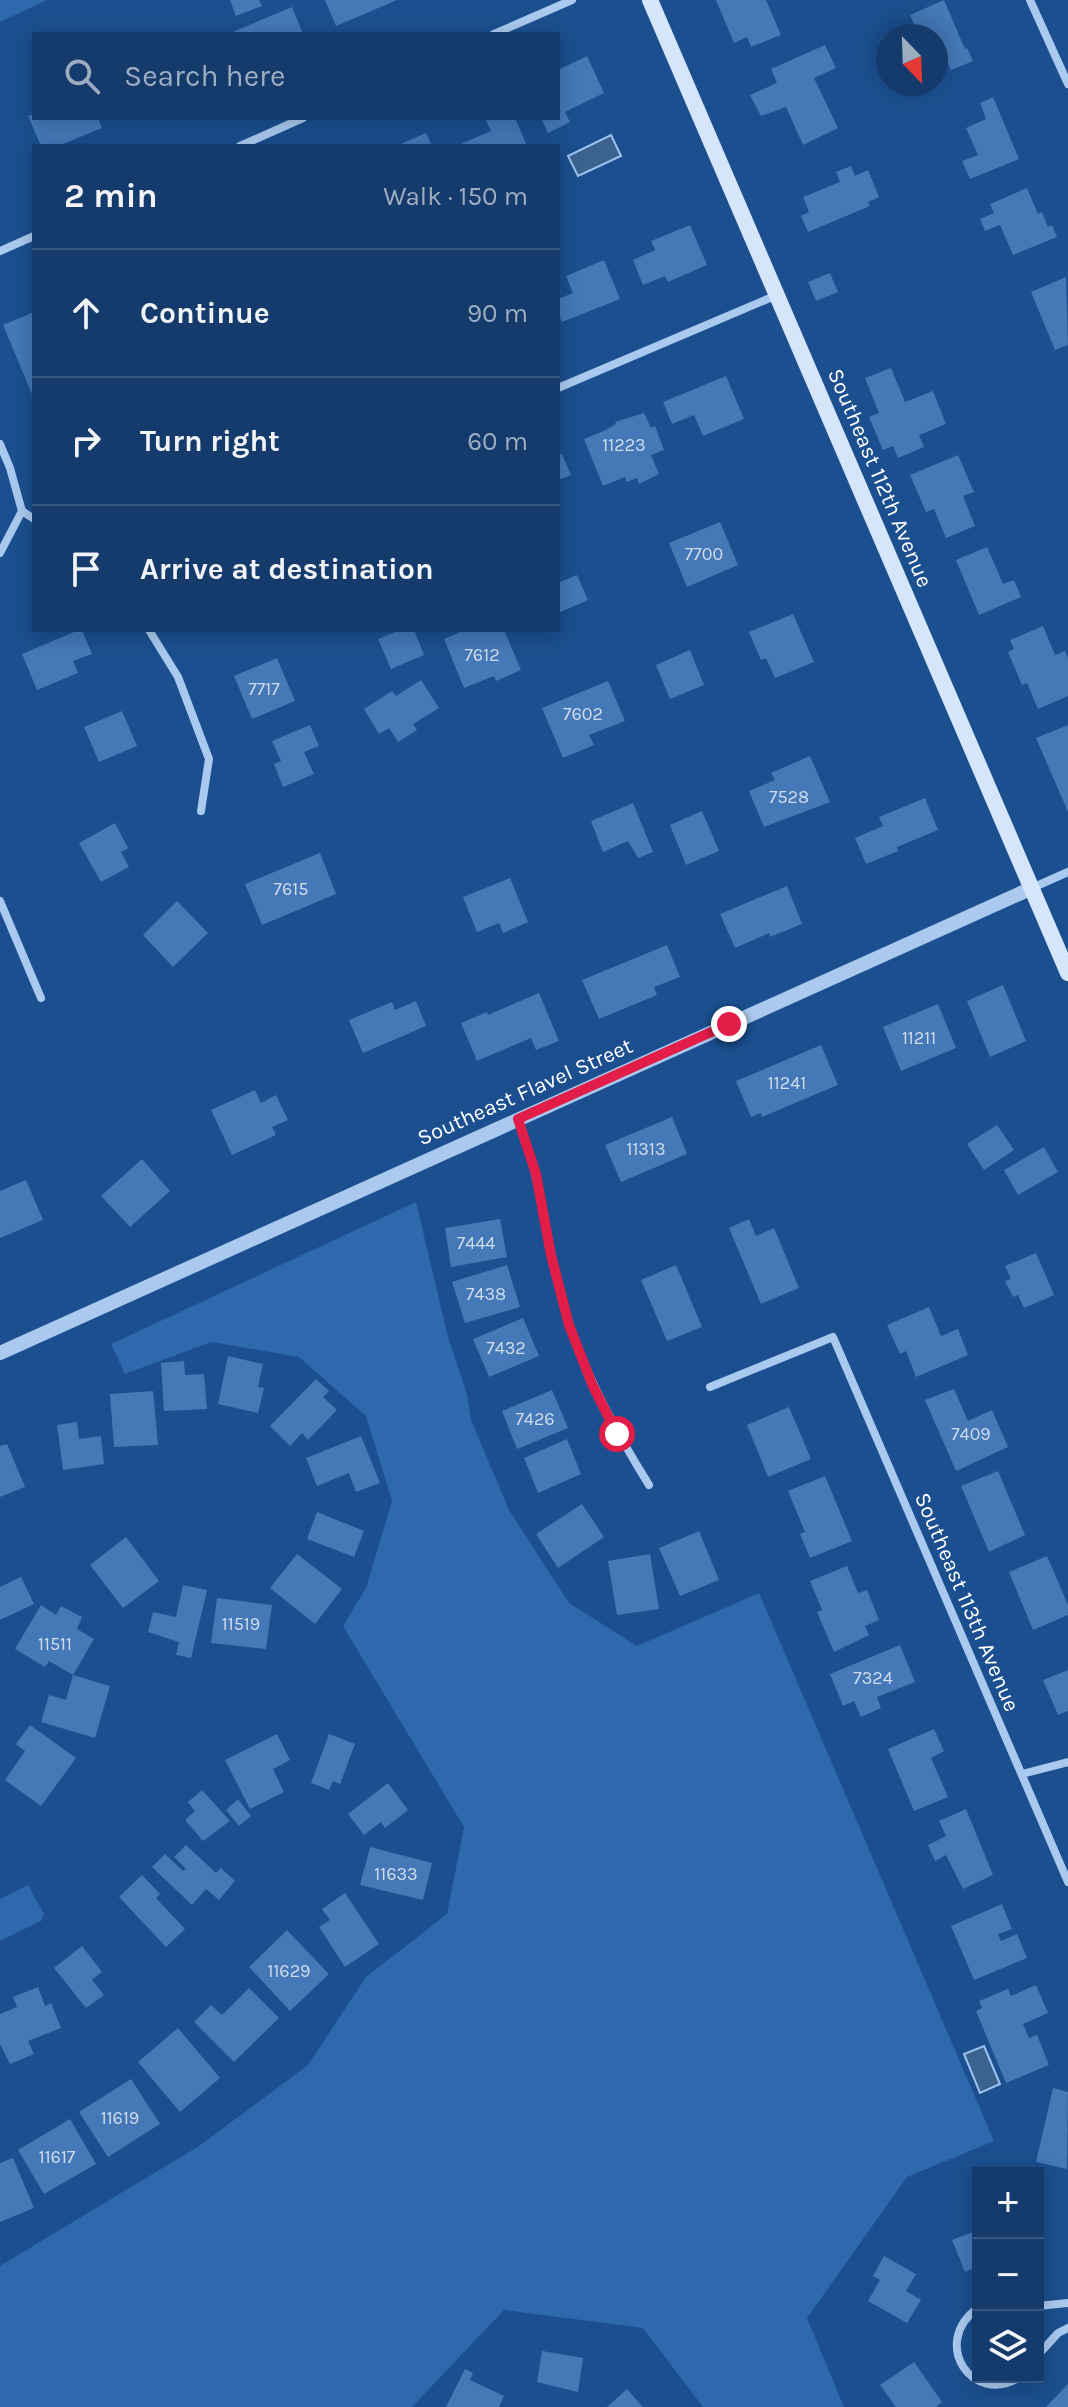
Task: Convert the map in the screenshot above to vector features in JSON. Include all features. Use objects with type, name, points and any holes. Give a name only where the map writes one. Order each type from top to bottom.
[{"type":"main road","name":"Southeast 112th Avenue","points":[[650,0],[1068,973]]},
{"type":"street","points":[[499,32],[572,0]]},
{"type":"street","points":[[1030,0],[1068,84]]},
{"type":"street","points":[[244,144],[298,120]]},
{"type":"street","points":[[0,251],[32,237]]},
{"type":"street","points":[[560,387],[777,295]]},
{"type":"street","points":[[0,444],[22,511],[32,518]]},
{"type":"street","points":[[0,553],[22,511]]},
{"type":"street","points":[[150,632],[178,677],[209,759],[201,811]]},
{"type":"street","name":"Southeast Flavel Street","points":[[0,1353],[1068,872]]},
{"type":"street","points":[[0,901],[41,998]]},
{"type":"street","points":[[518,1119],[536,1174],[551,1255],[569,1325],[598,1397],[649,1485]]},
{"type":"street","name":"Southeast 113th Avenue","points":[[710,1387],[833,1337],[1068,1882]]},
{"type":"street","points":[[1022,1774],[1068,1762]]},
{"type":"street","points":[[1044,2305],[1068,2303]]},
{"type":"street","points":[[972,2312],[958,2331],[957,2349],[961,2367],[972,2378]]},
{"type":"street","points":[[1044,2348],[1068,2328]]},
{"type":"street","points":[[983,2383],[991,2386],[1011,2383]]},
{"type":"shaded area","points":[[0,0],[47,0],[0,22]]},
{"type":"shaded area","points":[[611,135],[621,156],[578,176],[568,156]]},
{"type":"shaded area","points":[[416,1202],[448,1337],[467,1394],[471,1420],[509,1510],[569,1603],[637,1646],[759,1593],[994,2141],[907,2177],[807,2318],[844,2407],[703,2407],[643,2328],[504,2310],[412,2407],[0,2407],[0,2266],[199,2146],[308,2065],[366,1977],[447,1914],[464,1827],[343,1626],[366,1588],[392,1501],[366,1416],[299,1357],[211,1342],[125,1374],[111,1344]]},
{"type":"shaded area","points":[[28,1885],[44,1914],[41,1921],[0,1941],[0,1899]]},
{"type":"shaded area","points":[[984,2046],[1000,2084],[980,2093],[964,2054]]},
{"type":"building","points":[[230,0],[259,0],[262,6],[236,16]]},
{"type":"building","points":[[325,0],[397,0],[336,26]]},
{"type":"building","points":[[716,0],[766,0],[781,35],[751,47],[747,37],[734,43]]},
{"type":"building","points":[[944,0],[973,61],[951,70],[948,63],[948,24],[914,24],[910,15]]},
{"type":"building","points":[[292,7],[302,32],[233,32]]},
{"type":"building","points":[[825,45],[836,68],[814,78],[838,128],[803,145],[786,107],[761,116],[750,95],[777,83],[771,69]]},
{"type":"building","points":[[587,56],[604,93],[565,112],[570,122],[548,133],[542,120],[560,120],[560,69]]},
{"type":"building","points":[[993,97],[1019,159],[970,179],[962,161],[978,155],[966,128],[986,119],[980,103]]},
{"type":"building","points":[[32,115],[32,120],[99,120],[102,128],[63,144],[40,144],[28,116]]},
{"type":"building","points":[[486,120],[516,120],[526,144],[461,144],[491,131]]},
{"type":"building","points":[[426,133],[431,144],[401,144]]},
{"type":"building","points":[[851,166],[855,176],[868,170],[879,197],[868,202],[870,206],[808,232],[801,216],[809,212],[803,197],[840,182],[836,172]]},
{"type":"building","points":[[1027,188],[1038,214],[1042,212],[1048,227],[1052,225],[1057,237],[1013,255],[1000,225],[985,231],[980,219],[994,213],[990,204]]},
{"type":"building","points":[[690,225],[707,265],[668,282],[665,276],[643,285],[633,260],[655,250],[651,241]]},
{"type":"building","points":[[604,260],[620,299],[562,322],[560,298],[573,293],[566,276]]},
{"type":"building","points":[[830,273],[838,292],[816,301],[808,282]]},
{"type":"building","points":[[1066,277],[1068,345],[1055,350],[1031,292]]},
{"type":"building","points":[[32,313],[32,394],[3,325]]},
{"type":"building","points":[[891,368],[905,402],[933,391],[946,424],[919,435],[924,447],[898,458],[893,446],[883,450],[869,417],[879,413],[865,378]]},
{"type":"building","points":[[726,376],[744,419],[703,436],[694,415],[672,424],[663,402]]},
{"type":"building","points":[[644,413],[651,428],[655,426],[664,450],[651,455],[659,474],[639,484],[637,478],[627,482],[625,477],[603,486],[584,439],[606,430],[615,422]]},
{"type":"building","points":[[560,455],[571,475],[560,479]]},
{"type":"building","points":[[958,455],[974,492],[963,496],[975,526],[946,538],[934,509],[926,512],[910,475]]},
{"type":"building","points":[[720,522],[738,565],[687,587],[669,543]]},
{"type":"building","points":[[987,547],[1003,584],[1014,580],[1021,597],[979,615],[956,560]]},
{"type":"building","points":[[577,575],[588,600],[560,612],[560,582]]},
{"type":"building","points":[[793,614],[814,662],[775,678],[766,658],[761,660],[749,632]]},
{"type":"building","points":[[1043,626],[1055,655],[1065,651],[1068,658],[1068,696],[1038,709],[1027,683],[1022,685],[1008,652],[1014,649],[1010,640]]},
{"type":"building","points":[[74,632],[83,632],[92,654],[73,661],[78,673],[37,690],[22,654]]},
{"type":"building","points":[[395,632],[415,632],[424,655],[391,669],[378,639]]},
{"type":"building","points":[[460,632],[505,632],[521,670],[496,681],[494,676],[464,688],[444,639]]},
{"type":"building","points":[[690,650],[704,685],[670,699],[656,665]]},
{"type":"building","points":[[277,658],[295,701],[252,719],[234,676]]},
{"type":"building","points":[[421,680],[439,708],[413,724],[417,730],[398,742],[389,728],[379,734],[364,709],[392,691],[396,696]]},
{"type":"building","points":[[608,681],[625,721],[589,735],[594,745],[563,758],[542,708]]},
{"type":"building","points":[[122,711],[137,746],[99,762],[84,727]]},
{"type":"building","points":[[310,725],[319,746],[304,752],[314,774],[283,787],[274,764],[281,761],[272,741]]},
{"type":"building","points":[[1068,725],[1068,812],[1036,738]]},
{"type":"building","points":[[810,756],[830,802],[764,827],[749,791],[775,780],[771,773]]},
{"type":"building","points":[[925,798],[938,830],[866,864],[855,838],[883,826],[879,817]]},
{"type":"building","points":[[633,803],[653,852],[638,858],[628,841],[603,852],[591,821]]},
{"type":"building","points":[[702,811],[719,851],[686,865],[670,825]]},
{"type":"building","points":[[115,823],[128,848],[121,852],[129,867],[101,882],[79,843]]},
{"type":"building","points":[[320,853],[336,894],[262,925],[245,884]]},
{"type":"building","points":[[510,878],[528,922],[503,933],[499,923],[477,932],[463,897]]},
{"type":"building","points":[[787,886],[802,924],[770,937],[769,933],[735,948],[720,914]]},
{"type":"building","points":[[177,901],[208,933],[173,967],[143,935]]},
{"type":"building","points":[[667,945],[680,977],[654,987],[657,995],[599,1019],[582,980]]},
{"type":"building","points":[[1003,985],[1026,1041],[990,1057],[967,1001]]},
{"type":"building","points":[[539,993],[559,1041],[536,1050],[531,1038],[477,1061],[461,1023]]},
{"type":"building","points":[[416,1001],[426,1026],[363,1053],[349,1020],[392,1002],[395,1010]]},
{"type":"building","points":[[938,1004],[956,1048],[901,1071],[883,1027]]},
{"type":"building","points":[[821,1045],[838,1085],[762,1117],[761,1113],[751,1117],[736,1081]]},
{"type":"building","points":[[255,1090],[261,1103],[276,1095],[288,1120],[272,1127],[276,1135],[232,1155],[211,1110]]},
{"type":"building","points":[[672,1117],[687,1154],[621,1182],[605,1145]]},
{"type":"building","points":[[997,1125],[1014,1150],[984,1170],[967,1144]]},
{"type":"building","points":[[1044,1147],[1058,1172],[1018,1195],[1004,1170]]},
{"type":"building","points":[[142,1159],[170,1191],[130,1227],[101,1196]]},
{"type":"building","points":[[26,1180],[43,1220],[0,1238],[0,1191]]},
{"type":"building","points":[[500,1219],[507,1257],[451,1267],[445,1228]]},
{"type":"building","points":[[749,1219],[756,1236],[774,1228],[799,1288],[761,1304],[729,1228]]},
{"type":"building","points":[[1036,1253],[1054,1295],[1024,1308],[1018,1295],[1013,1297],[1005,1281],[1011,1279],[1005,1266]]},
{"type":"building","points":[[507,1265],[520,1307],[465,1323],[452,1282]]},
{"type":"building","points":[[676,1265],[702,1327],[667,1341],[641,1280]]},
{"type":"building","points":[[929,1307],[941,1336],[958,1329],[968,1355],[916,1377],[906,1351],[900,1354],[887,1325]]},
{"type":"building","points":[[523,1318],[539,1356],[489,1377],[473,1339]]},
{"type":"building","points":[[228,1356],[263,1364],[258,1387],[264,1388],[258,1413],[218,1404]]},
{"type":"building","points":[[184,1361],[185,1375],[204,1374],[207,1409],[164,1411],[161,1363]]},
{"type":"building","points":[[316,1379],[329,1391],[323,1397],[337,1410],[308,1440],[302,1433],[290,1446],[270,1426]]},
{"type":"building","points":[[954,1389],[968,1421],[992,1410],[1008,1447],[956,1471],[925,1400]]},
{"type":"building","points":[[552,1390],[568,1428],[517,1449],[502,1411]]},
{"type":"building","points":[[153,1391],[158,1445],[114,1447],[110,1394]]},
{"type":"building","points":[[789,1407],[811,1459],[768,1477],[747,1425]]},
{"type":"building","points":[[77,1422],[79,1439],[101,1436],[104,1464],[63,1470],[57,1425]]},
{"type":"building","points":[[361,1436],[380,1483],[356,1492],[349,1473],[317,1486],[306,1458]]},
{"type":"building","points":[[567,1439],[581,1474],[538,1493],[524,1458]]},
{"type":"building","points":[[7,1444],[25,1487],[0,1497],[0,1446]]},
{"type":"building","points":[[998,1471],[1025,1535],[989,1552],[961,1486]]},
{"type":"building","points":[[825,1476],[852,1541],[810,1558],[800,1534],[805,1532],[788,1491]]},
{"type":"building","points":[[582,1504],[604,1537],[558,1568],[536,1534]]},
{"type":"building","points":[[317,1512],[364,1531],[354,1557],[307,1539]]},
{"type":"building","points":[[699,1531],[719,1580],[680,1596],[659,1548]]},
{"type":"building","points":[[126,1537],[159,1581],[123,1608],[90,1565]]},
{"type":"building","points":[[297,1554],[342,1589],[315,1624],[270,1588]]},
{"type":"building","points":[[650,1554],[659,1609],[617,1615],[608,1561]]},
{"type":"building","points":[[1047,1556],[1068,1605],[1068,1615],[1033,1630],[1009,1572]]},
{"type":"building","points":[[847,1566],[858,1593],[867,1590],[879,1620],[865,1626],[869,1635],[834,1652],[817,1612],[822,1610],[810,1581]]},
{"type":"building","points":[[21,1577],[34,1604],[0,1620],[0,1587]]},
{"type":"building","points":[[183,1585],[207,1590],[191,1658],[176,1655],[179,1642],[148,1632],[153,1612],[176,1617]]},
{"type":"building","points":[[217,1598],[272,1605],[266,1649],[211,1643]]},
{"type":"building","points":[[41,1605],[56,1615],[61,1606],[82,1617],[77,1629],[94,1639],[73,1675],[49,1661],[45,1667],[15,1649]]},
{"type":"building","points":[[900,1645],[915,1682],[877,1697],[881,1708],[861,1717],[854,1701],[843,1706],[830,1674]]},
{"type":"building","points":[[1068,1670],[1068,1711],[1058,1715],[1043,1680]]},
{"type":"building","points":[[73,1675],[110,1686],[95,1738],[41,1722],[49,1695],[66,1700]]},
{"type":"building","points":[[30,1725],[76,1758],[41,1806],[5,1780],[25,1751],[16,1744]]},
{"type":"building","points":[[934,1729],[944,1751],[931,1758],[948,1797],[914,1811],[888,1749]]},
{"type":"building","points":[[277,1734],[290,1760],[273,1769],[284,1792],[250,1809],[225,1760]]},
{"type":"building","points":[[329,1734],[355,1744],[340,1784],[333,1781],[329,1790],[311,1783]]},
{"type":"building","points":[[388,1783],[408,1810],[385,1828],[381,1822],[364,1835],[348,1814]]},
{"type":"building","points":[[202,1790],[230,1821],[203,1841],[185,1820],[195,1811],[188,1802]]},
{"type":"building","points":[[238,1799],[251,1816],[239,1826],[226,1810]]},
{"type":"building","points":[[966,1809],[993,1875],[963,1889],[946,1855],[935,1861],[928,1845],[946,1836],[939,1821]]},
{"type":"building","points":[[186,1845],[216,1873],[221,1868],[235,1881],[219,1900],[206,1889],[192,1905],[152,1867],[165,1854],[183,1871],[186,1869],[174,1857]]},
{"type":"building","points":[[370,1847],[432,1863],[423,1900],[360,1885]]},
{"type":"building","points":[[142,1875],[160,1894],[156,1898],[185,1929],[166,1947],[119,1897]]},
{"type":"building","points":[[345,1893],[379,1944],[345,1967],[319,1927],[330,1920],[322,1909]]},
{"type":"building","points":[[1002,1904],[1012,1929],[998,1934],[1001,1941],[1017,1934],[1027,1958],[974,1980],[951,1926]]},
{"type":"building","points":[[287,1930],[329,1974],[290,2011],[249,1967]]},
{"type":"building","points":[[82,1946],[102,1972],[92,1980],[104,1995],[86,2008],[54,1968]]},
{"type":"building","points":[[1036,1985],[1048,2013],[1023,2024],[1029,2038],[1037,2035],[1049,2065],[1006,2083],[976,2011],[982,2008],[979,2001],[1008,1989],[1011,1996]]},
{"type":"building","points":[[38,1987],[45,2006],[51,2003],[61,2028],[28,2041],[34,2054],[10,2064],[0,2044],[0,2014],[17,2007],[13,1997]]},
{"type":"building","points":[[249,1988],[279,2018],[234,2062],[194,2022],[211,2005],[222,2015]]},
{"type":"building","points":[[178,2028],[220,2078],[180,2112],[138,2062]]},
{"type":"building","points":[[131,2079],[160,2124],[108,2157],[79,2112]]},
{"type":"building","points":[[1053,2088],[1068,2092],[1067,2169],[1036,2162]]},
{"type":"building","points":[[70,2119],[96,2164],[44,2194],[18,2150]]},
{"type":"building","points":[[13,2158],[34,2208],[0,2222],[0,2163]]},
{"type":"building","points":[[972,2232],[972,2269],[965,2272],[952,2240]]},
{"type":"building","points":[[884,2256],[916,2274],[906,2291],[921,2300],[907,2323],[868,2301],[880,2280],[873,2276]]},
{"type":"building","points":[[542,2351],[583,2358],[578,2392],[537,2382]]},
{"type":"building","points":[[914,2362],[942,2402],[936,2407],[896,2407],[880,2385]]},
{"type":"building","points":[[465,2369],[473,2373],[470,2380],[504,2396],[499,2407],[446,2407]]},
{"type":"building","points":[[1068,2384],[1068,2407],[1046,2407]]},
{"type":"building","points":[[627,2389],[643,2407],[607,2407]]},
{"type":"route","points":[[617,1434],[592,1384],[569,1325],[551,1255],[536,1174],[518,1119],[729,1024]]}]
